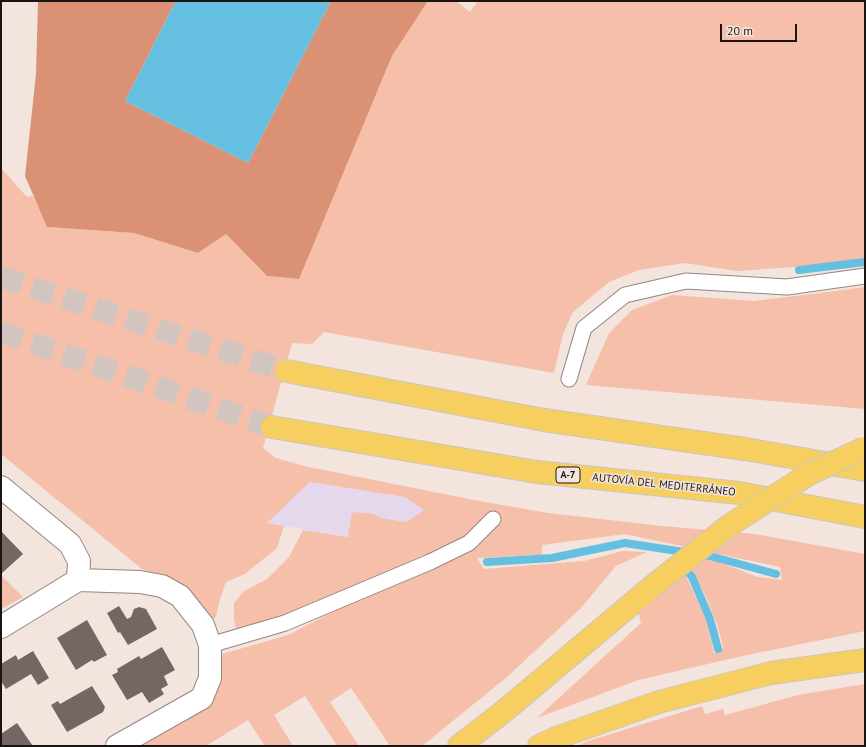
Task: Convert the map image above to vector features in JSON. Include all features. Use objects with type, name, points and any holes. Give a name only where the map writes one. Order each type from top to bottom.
[{"type":"highway","points":[[286,371],[544,420],[745,449],[865,470]]},
{"type":"highway","name":"AUTOVÍA DEL MEDITERRÁNEO","points":[[272,427],[537,472],[739,493],[865,517]]},
{"type":"highway","points":[[459,746],[503,712],[653,586],[730,525],[809,474],[865,448]]},
{"type":"highway","points":[[539,746],[556,738],[659,702],[771,673],[865,660]]},
{"type":"street","points":[[1,487],[70,544],[79,561],[78,580]]},
{"type":"street","points":[[1,627],[78,580],[140,582],[162,586],[180,596],[203,625],[210,645],[210,678],[202,698],[117,746]]},
{"type":"lane","points":[[569,379],[584,328],[625,295],[686,281],[787,288],[865,276]]},
{"type":"lane","points":[[210,645],[285,623],[430,562],[468,543],[492,519]]},
{"type":"shaded area","points":[[38,1],[176,1],[125,101],[248,163],[331,1],[428,1],[392,56],[299,279],[267,276],[226,234],[198,253],[134,233],[47,227],[25,176],[36,74]]},
{"type":"shaded area","points":[[428,1],[456,1],[470,12],[478,1],[865,1],[865,260],[737,271],[685,263],[639,270],[609,282],[573,312],[563,334],[554,373],[324,332],[312,344],[292,343],[263,448],[276,458],[304,466],[474,500],[548,513],[662,526],[755,534],[865,554],[865,631],[747,655],[638,680],[537,718],[641,623],[638,612],[658,594],[685,574],[706,619],[714,653],[721,652],[723,647],[717,624],[707,599],[692,569],[708,558],[758,577],[782,580],[780,567],[625,534],[542,545],[542,555],[477,558],[484,569],[584,561],[622,551],[647,552],[616,566],[581,608],[507,677],[422,746],[390,746],[351,688],[330,702],[359,746],[337,746],[305,696],[274,715],[293,746],[265,746],[248,720],[206,746],[136,746],[215,693],[221,672],[219,655],[288,635],[350,603],[436,568],[478,546],[498,523],[485,516],[465,537],[441,548],[283,617],[236,629],[234,619],[234,603],[244,591],[267,579],[289,557],[303,530],[348,537],[352,512],[373,514],[381,518],[407,522],[424,510],[405,497],[310,482],[267,523],[284,526],[277,548],[245,574],[226,582],[216,617],[211,620],[155,574],[142,569],[1,454],[1,168],[27,197],[33,196],[48,227],[134,233],[198,253],[226,234],[267,276],[298,279],[392,56]]},
{"type":"shaded area","points":[[865,287],[865,409],[586,385],[609,333],[632,310],[672,295],[754,301]]},
{"type":"shaded area","points":[[310,482],[405,497],[425,510],[407,522],[381,518],[373,514],[348,537],[267,523]]},
{"type":"shaded area","points":[[1,575],[23,597],[1,609]]},
{"type":"shaded area","points":[[865,684],[865,746],[578,746],[588,741],[702,706],[705,714],[723,709],[725,715],[798,695]]},
{"type":"water","points":[[176,1],[331,1],[248,163],[125,101]]},
{"type":"building","points":[[1,531],[23,554],[1,574]]},
{"type":"building","points":[[119,606],[127,619],[131,617],[134,609],[139,607],[146,609],[157,629],[128,645],[120,632],[118,633],[107,613]]},
{"type":"building","points":[[87,620],[107,655],[94,662],[92,660],[76,670],[57,638]]},
{"type":"building","points":[[162,647],[175,670],[164,676],[168,685],[161,689],[164,694],[149,703],[142,692],[127,700],[112,675],[118,672],[117,669],[139,656],[141,659]]},
{"type":"building","points":[[33,651],[49,678],[38,685],[31,674],[6,689],[1,681],[1,664],[16,655],[18,660]]},
{"type":"building","points":[[92,686],[105,707],[103,712],[67,732],[51,705],[58,701],[60,704]]},
{"type":"building","points":[[17,723],[33,746],[1,746],[1,734]]},
{"type":"waterway","points":[[799,270],[865,262]]},
{"type":"waterway","points":[[487,562],[552,558],[625,543],[710,556],[776,574]]},
{"type":"waterway","points":[[682,564],[692,577],[710,619],[718,649]]},
{"type":"tunnel","points":[[1,277],[286,371]]},
{"type":"tunnel","points":[[1,332],[272,427]]}]
